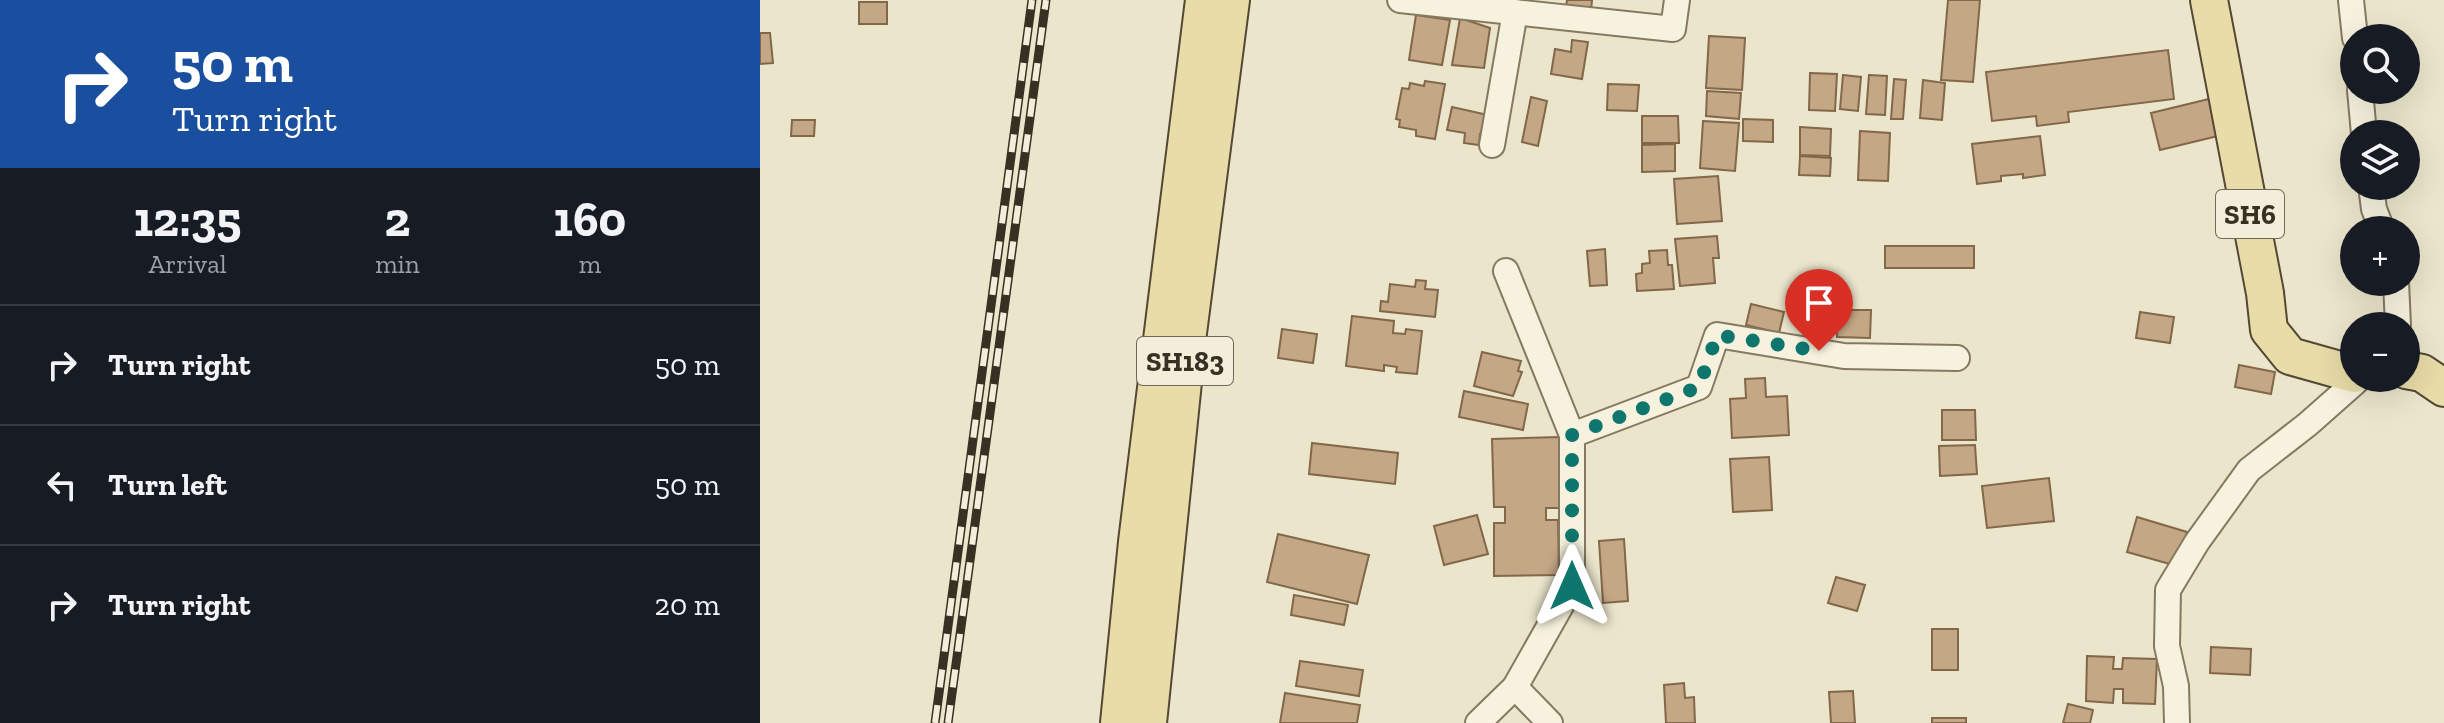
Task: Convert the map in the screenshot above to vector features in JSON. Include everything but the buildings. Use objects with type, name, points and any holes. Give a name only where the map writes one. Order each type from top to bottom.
[{"type":"main road","points":[[1119,723],[1137,542],[1204,0]]},
{"type":"main road","name":"SH183","points":[[1148,723],[1188,333],[1231,0]]},
{"type":"main road","name":"SH6","points":[[2209,0],[2265,293],[2269,330],[2290,356],[2340,370]]},
{"type":"main road","points":[[2420,373],[2444,388]]},
{"type":"street","points":[[1400,0],[1673,29],[1677,0]]},
{"type":"street","points":[[2351,0],[2354,24]]},
{"type":"street","points":[[1492,145],[1515,12]]},
{"type":"street","points":[[1478,723],[1515,687],[1572,586],[1572,435],[1506,271]]},
{"type":"street","points":[[1572,435],[1699,387],[1717,335],[1844,356],[1957,358]]},
{"type":"street","points":[[2177,723],[2176,686],[2167,646],[2168,590],[2197,542],[2249,470],[2344,392]]},
{"type":"street","points":[[1515,687],[1550,723]]},
{"type":"railway","points":[[935,723],[1032,0]]},
{"type":"railway","points":[[948,723],[1046,0]]},
{"type":"route","points":[[1572,586],[1572,435],[1699,387],[1717,335],[1819,351]]}]
